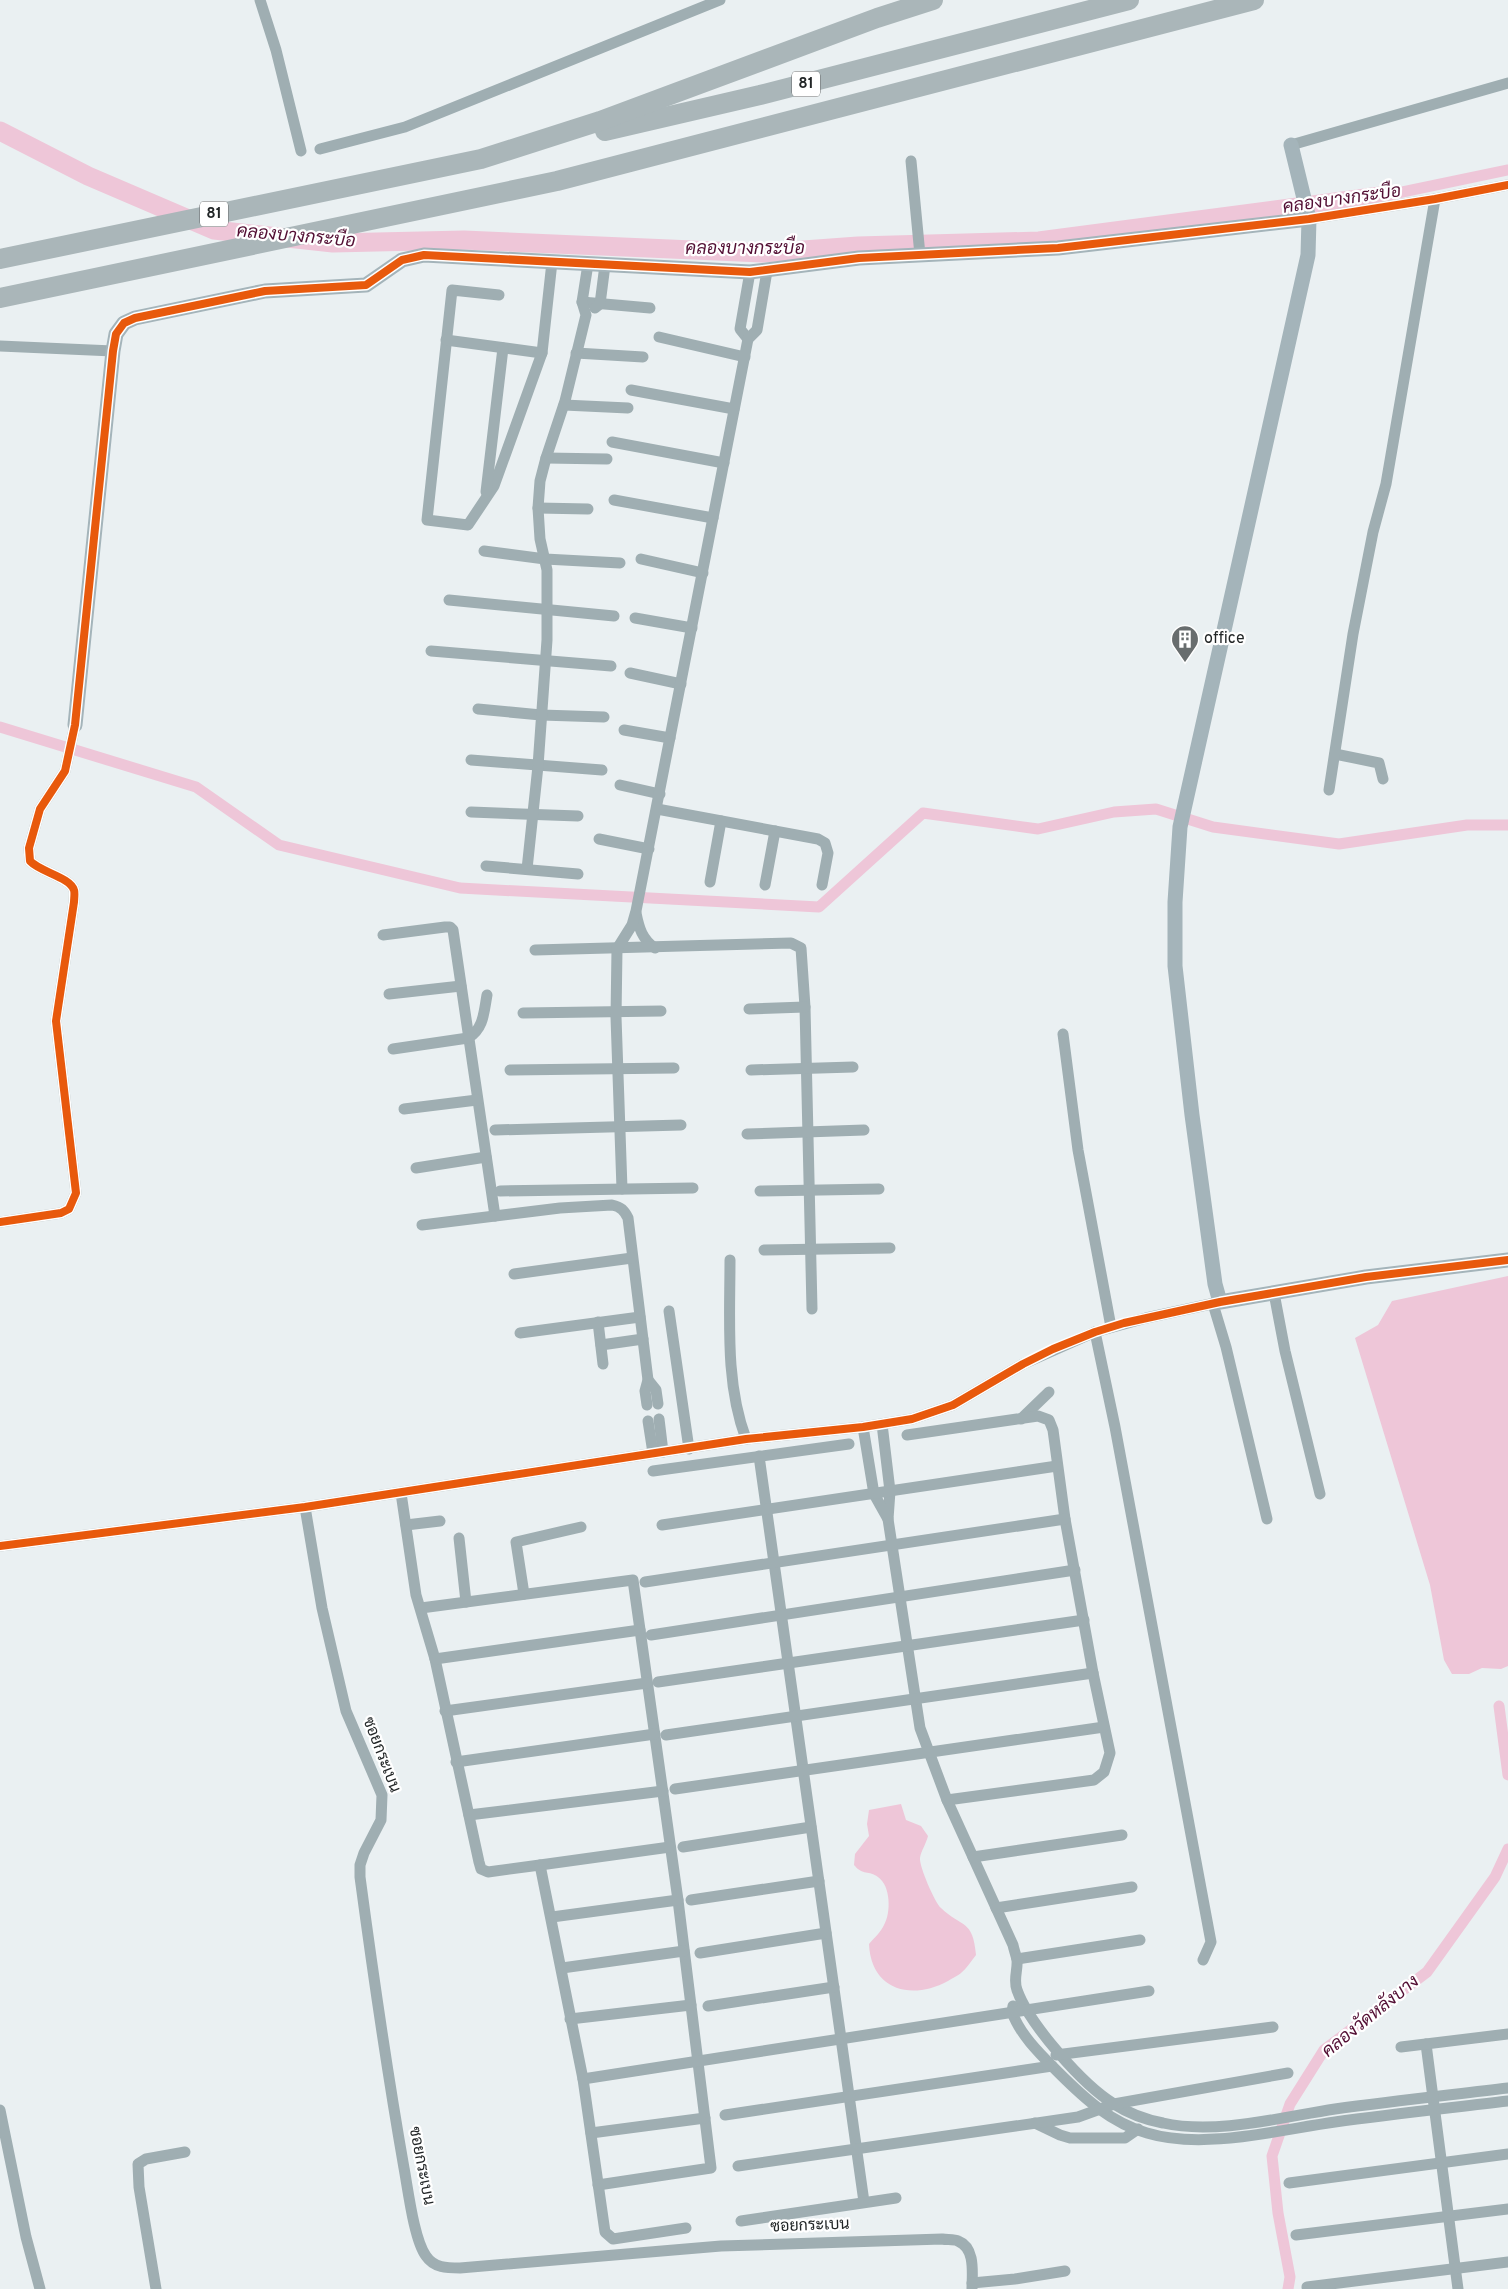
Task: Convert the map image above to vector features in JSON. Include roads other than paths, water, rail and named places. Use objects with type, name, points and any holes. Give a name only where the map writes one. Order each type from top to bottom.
[{"type":"highway","name":"81","points":[[481,159],[600,121],[877,18],[933,0]]},
{"type":"highway","name":"81","points":[[0,259],[481,159],[760,95],[1129,0]]},
{"type":"highway","name":"81","points":[[0,298],[566,179],[1254,0]]},
{"type":"street","points":[[260,0],[276,50],[301,151]]},
{"type":"street","points":[[320,149],[405,127],[720,0]]},
{"type":"street","points":[[1268,1519],[1217,1303],[1192,1115],[1175,966],[1175,902],[1180,827],[1308,255],[1309,218],[1291,145],[1508,83]]},
{"type":"street","points":[[912,161],[919,253]]},
{"type":"street","points":[[0,1222],[61,1213],[69,1209],[76,1193],[56,1021],[74,902],[74,889],[68,881],[37,868],[30,861],[29,848],[40,809],[65,771],[75,725],[113,351],[116,334],[124,323],[135,318],[265,291],[366,285],[402,260],[424,255],[750,272],[859,258],[919,253],[1058,248],[1309,218],[1435,199],[1508,185]]},
{"type":"street","points":[[1329,790],[1353,634],[1371,541],[1386,484],[1435,199]]},
{"type":"street","points":[[499,296],[452,290],[427,520],[468,525],[494,486],[542,353],[552,262]]},
{"type":"street","points":[[527,869],[534,816],[548,611],[546,559],[540,538],[538,508],[540,481],[564,404],[586,315],[582,302],[588,264]]},
{"type":"street","points":[[586,315],[600,304],[605,265]]},
{"type":"street","points":[[622,1189],[616,1011],[617,949],[628,931],[636,911],[643,880],[744,357],[748,339],[757,330],[767,270]]},
{"type":"street","points":[[748,339],[740,329],[750,272]]},
{"type":"street","points":[[582,302],[650,308]]},
{"type":"street","points":[[659,337],[744,357]]},
{"type":"street","points":[[446,340],[542,353]]},
{"type":"street","points":[[0,346],[113,351]]},
{"type":"street","points":[[485,501],[503,348]]},
{"type":"street","points":[[576,353],[644,357]]},
{"type":"street","points":[[631,390],[734,409]]},
{"type":"street","points":[[564,404],[628,408]]},
{"type":"street","points":[[612,442],[724,463]]},
{"type":"street","points":[[546,458],[607,459]]},
{"type":"street","points":[[614,500],[713,518]]},
{"type":"street","points":[[538,508],[588,509]]},
{"type":"street","points":[[484,551],[546,559],[620,563]]},
{"type":"street","points":[[641,559],[702,573]]},
{"type":"street","points":[[449,600],[614,616]]},
{"type":"street","points":[[635,618],[692,628]]},
{"type":"street","points":[[431,651],[611,666]]},
{"type":"street","points":[[630,673],[681,684]]},
{"type":"street","points":[[478,709],[541,715],[604,717]]},
{"type":"street","points":[[624,730],[670,738]]},
{"type":"street","points":[[1335,754],[1379,763],[1383,779]]},
{"type":"street","points":[[471,760],[602,770]]},
{"type":"street","points":[[620,785],[660,794]]},
{"type":"street","points":[[657,809],[775,830],[825,842],[828,853],[822,885]]},
{"type":"street","points":[[472,812],[534,816],[578,816]]},
{"type":"street","points":[[710,882],[721,820]]},
{"type":"street","points":[[765,885],[775,830]]},
{"type":"street","points":[[599,839],[649,849]]},
{"type":"street","points":[[486,866],[508,870],[527,869],[578,874]]},
{"type":"street","points":[[636,911],[639,926],[646,941],[655,948]]},
{"type":"street","points":[[383,935],[450,927],[453,930],[495,1216]]},
{"type":"street","points":[[535,950],[791,943],[801,948],[803,955],[809,1132],[812,1309]]},
{"type":"street","points":[[389,994],[461,986]]},
{"type":"street","points":[[393,1049],[468,1038],[478,1031],[481,1026],[487,995]]},
{"type":"street","points":[[749,1009],[805,1007]]},
{"type":"street","points":[[523,1013],[661,1011]]},
{"type":"street","points":[[1063,1034],[1078,1150],[1096,1258],[1111,1328]]},
{"type":"street","points":[[751,1070],[853,1067]]},
{"type":"street","points":[[510,1070],[674,1068]]},
{"type":"street","points":[[404,1109],[478,1100]]},
{"type":"street","points":[[495,1130],[681,1126]]},
{"type":"street","points":[[747,1134],[864,1130]]},
{"type":"street","points":[[416,1168],[486,1157]]},
{"type":"street","points":[[500,1191],[693,1188]]},
{"type":"street","points":[[760,1191],[879,1189]]},
{"type":"street","points":[[422,1224],[560,1208],[620,1207],[625,1211],[628,1218],[648,1380],[656,1390],[652,1404]]},
{"type":"street","points":[[764,1250],[890,1248]]},
{"type":"street","points":[[514,1274],[632,1258]]},
{"type":"street","points":[[730,1260],[733,1392],[738,1417],[746,1439]]},
{"type":"street","points":[[0,1546],[305,1507],[746,1439],[882,1424],[936,1412],[953,1405],[1023,1364],[1095,1332],[1217,1303],[1274,1293],[1366,1277],[1508,1260]]},
{"type":"street","points":[[1274,1293],[1320,1494]]},
{"type":"street","points":[[669,1311],[689,1449]]},
{"type":"street","points":[[520,1333],[640,1317]]},
{"type":"street","points":[[598,1322],[603,1364]]},
{"type":"street","points":[[1095,1332],[1115,1427],[1211,1942],[1203,1960]]},
{"type":"street","points":[[601,1346],[643,1339]]},
{"type":"street","points":[[1021,1419],[1049,1392]]},
{"type":"street","points":[[907,1435],[1038,1416],[1049,1420],[1053,1430],[1065,1519],[1093,1673],[1110,1753],[1108,1765],[1104,1772],[1094,1780],[947,1800]]},
{"type":"street","points":[[654,1420],[658,1453]]},
{"type":"street","points":[[882,1424],[890,1491],[888,1519],[920,1728],[947,1800],[1013,1945],[1016,1959],[1014,1980],[1026,2010],[1033,2021],[1093,2088],[1114,2104],[1163,2123],[1188,2127],[1223,2126],[1254,2128],[1354,2120],[1508,2101]]},
{"type":"street","points":[[863,1427],[874,1494],[888,1519]]},
{"type":"street","points":[[653,1471],[849,1444]]},
{"type":"street","points":[[759,1456],[864,2202]]},
{"type":"street","points":[[662,1525],[1057,1466]]},
{"type":"street","points":[[401,1492],[416,1595],[435,1659],[456,1762],[481,1868],[488,1872],[670,1847]]},
{"type":"street","name":"ซอยกระเบน","points":[[305,1507],[322,1608],[346,1711],[382,1795],[381,1820],[364,1853],[360,1865],[360,1877],[379,2023],[407,2183],[420,2243],[430,2262],[437,2266],[460,2268],[720,2246],[942,2239],[958,2241],[968,2250],[972,2262],[972,2286]]},
{"type":"street","points":[[645,1582],[1065,1519]]},
{"type":"street","points":[[406,1525],[440,1521]]},
{"type":"street","points":[[524,1594],[516,1542],[581,1527]]},
{"type":"street","points":[[458,1538],[466,1602]]},
{"type":"street","points":[[435,1659],[781,1615],[1075,1570]]},
{"type":"street","points":[[421,1608],[633,1580],[645,1632],[660,1734],[663,1790],[711,2168],[598,2185]]},
{"type":"street","points":[[445,1711],[788,1664],[1084,1620]]},
{"type":"street","points":[[456,1762],[1093,1673]]},
{"type":"street","points":[[675,1789],[1104,1727]]},
{"type":"street","points":[[469,1815],[663,1790]]},
{"type":"street","points":[[683,1847],[811,1827]]},
{"type":"street","points":[[973,1857],[1122,1835]]},
{"type":"street","points":[[540,1865],[552,1917],[582,2079],[605,2232],[607,2236],[613,2238],[686,2228]]},
{"type":"street","points":[[691,1900],[819,1881]]},
{"type":"street","points":[[996,1908],[1132,1887]]},
{"type":"street","points":[[552,1917],[678,1900]]},
{"type":"street","points":[[700,1953],[826,1934]]},
{"type":"street","points":[[1016,1959],[1140,1940]]},
{"type":"street","points":[[562,1968],[684,1951]]},
{"type":"street","points":[[708,2006],[834,1987]]},
{"type":"street","points":[[1017,1990],[1012,2012],[1021,2030],[1048,2062],[1099,2110],[1138,2129],[1165,2137],[1188,2140],[1224,2138],[1254,2128],[1336,2109],[1508,2088]]},
{"type":"street","points":[[582,2079],[1150,1991]]},
{"type":"street","points":[[570,2019],[691,2005]]},
{"type":"street","points":[[725,2115],[1048,2062],[1062,2054],[1273,2027]]},
{"type":"street","points":[[1400,2047],[1508,2034]]},
{"type":"street","points":[[1426,2044],[1458,2289]]},
{"type":"street","points":[[738,2166],[1078,2116],[1114,2104],[1288,2073]]},
{"type":"street","points":[[1351,2108],[1354,2120]]},
{"type":"street","points":[[0,2110],[26,2237],[40,2289]]},
{"type":"street","points":[[591,2133],[705,2118]]},
{"type":"street","points":[[1035,2123],[1060,2136],[1070,2138],[1119,2138],[1130,2136],[1138,2129]]},
{"type":"street","points":[[1223,2126],[1224,2138]]},
{"type":"street","points":[[156,2289],[139,2187],[138,2164],[146,2159],[185,2152]]},
{"type":"street","points":[[1289,2183],[1508,2154]]},
{"type":"street","points":[[741,2221],[896,2198]]},
{"type":"street","points":[[1296,2234],[1508,2209]]},
{"type":"street","points":[[1307,2287],[1508,2262]]},
{"type":"street","points":[[972,2286],[1065,2271]]},
{"type":"waterway","name":"คลองบางกระบือ","points":[[0,131],[88,176],[214,230],[333,243],[464,240],[762,253],[858,246],[1039,241],[1388,195]]},
{"type":"waterway","name":"คลองบางกระบือ","points":[[1388,195],[1508,170]]},
{"type":"waterway","points":[[0,727],[196,787],[279,845],[460,888],[819,907],[923,813],[1038,829],[1114,812],[1156,809],[1213,827],[1339,844],[1467,825],[1508,825]]},
{"type":"waterway","name":"คลองวัดหลังบาง","points":[[1499,1706],[1508,1775]]},
{"type":"waterway","name":"คลองวัดหลังบาง","points":[[1288,2289],[1290,2277],[1278,2213],[1272,2156],[1290,2104],[1324,2050],[1427,1972],[1495,1877],[1508,1849]]},
{"type":"place","name":"office","points":[[1185,663]]}]
